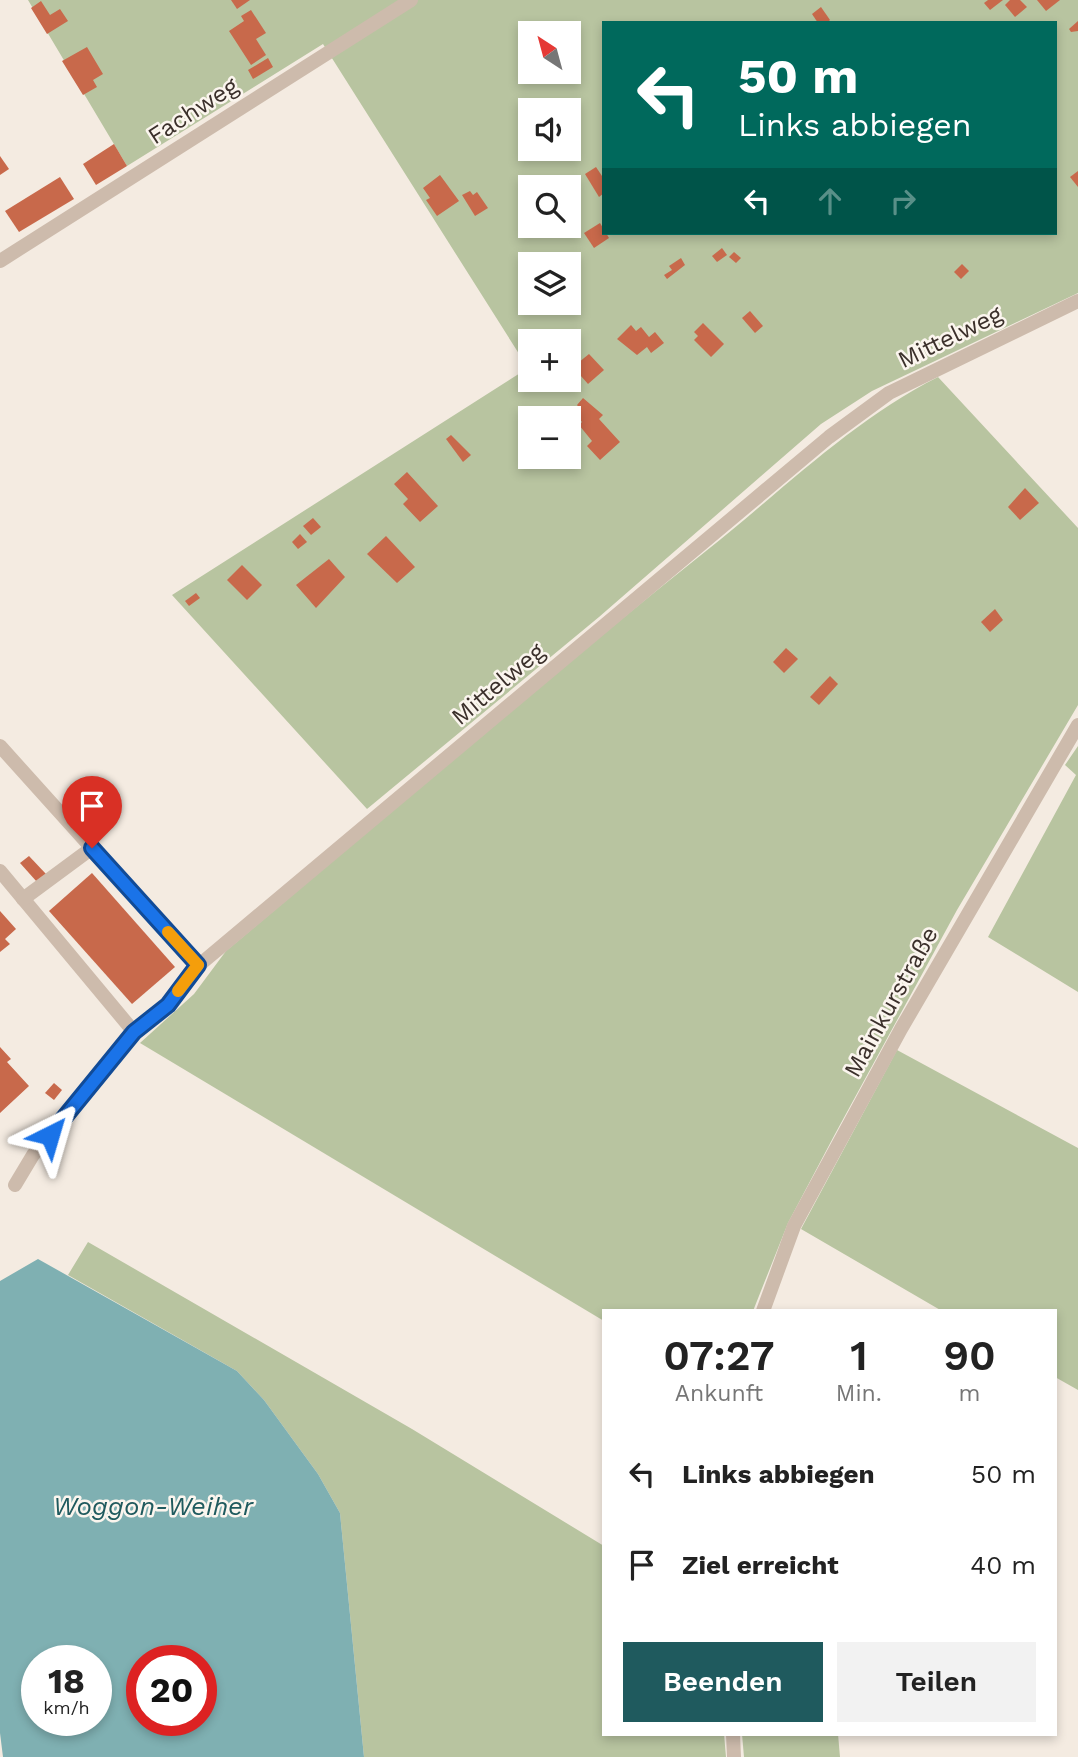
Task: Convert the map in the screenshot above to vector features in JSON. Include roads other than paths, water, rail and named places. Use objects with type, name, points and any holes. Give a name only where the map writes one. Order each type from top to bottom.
[{"type":"lane","name":"Fachweg","points":[[0,261],[411,0]]},
{"type":"lane","name":"Mittelweg","points":[[15,1185],[33,1155],[134,1032],[168,1005],[198,965],[858,413],[936,368],[1078,301]]},
{"type":"lane","name":"Mainkurstraße","points":[[764,1309],[794,1226],[908,1017],[1078,725]]},
{"type":"lane","points":[[0,746],[198,965]]},
{"type":"lane","points":[[23,899],[92,848]]},
{"type":"lane","points":[[0,871],[134,1032]]},
{"type":"lane","points":[[733,1736],[734,1757]]},
{"type":"water","name":"Woggon-Weiher","points":[[38,1259],[237,1371],[264,1400],[318,1474],[340,1513],[364,1757],[3,1757],[0,1733],[0,1281]]}]
